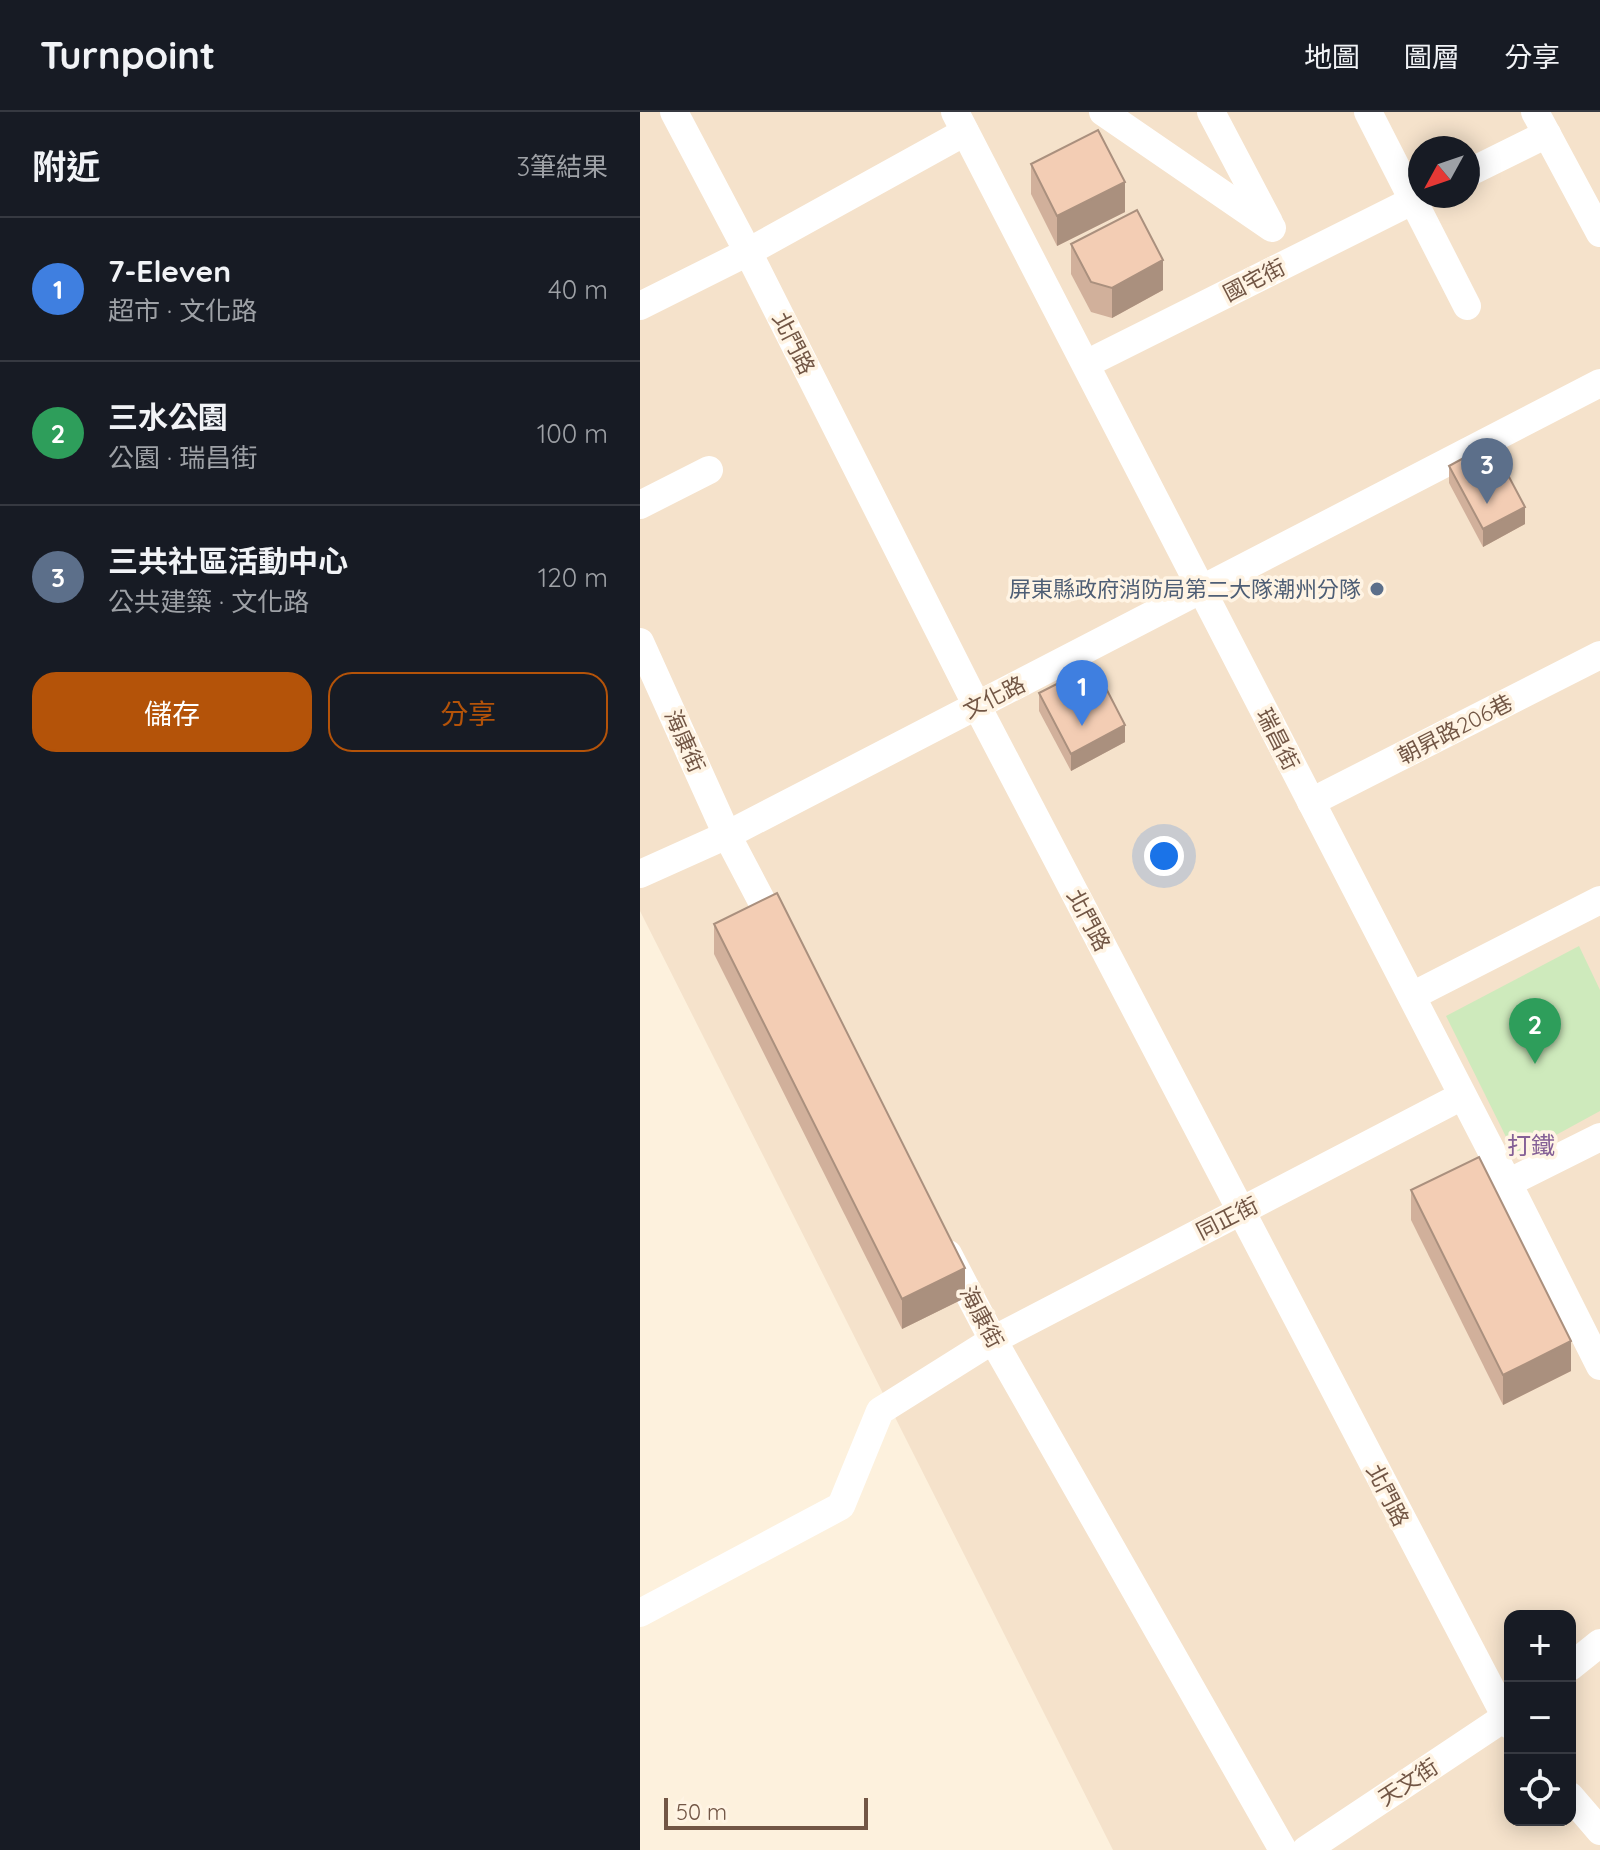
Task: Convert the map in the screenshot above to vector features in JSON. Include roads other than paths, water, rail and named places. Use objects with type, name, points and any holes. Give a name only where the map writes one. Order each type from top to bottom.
[{"type":"street","name":"北門路","points":[[674,112],[977,706],[1504,1711]]},
{"type":"street","points":[[1103,112],[1272,228]]},
{"type":"street","points":[[1211,112],[1290,261]]},
{"type":"street","points":[[1368,112],[1408,181]]},
{"type":"street","points":[[640,306],[748,252],[960,122]]},
{"type":"street","name":"瑞昌街","points":[[960,122],[1600,1366]]},
{"type":"street","points":[[1480,165],[1541,123],[1600,233]]},
{"type":"street","name":"國宅街","points":[[1086,364],[1408,203]]},
{"type":"street","points":[[1423,208],[1467,306]]},
{"type":"street","name":"文化路","points":[[640,874],[727,835],[1600,383]]},
{"type":"street","points":[[640,505],[709,470]]},
{"type":"street","name":"海康街","points":[[640,642],[727,835],[794,961]]},
{"type":"street","name":"朝昇路206巷","points":[[1311,802],[1600,655]]},
{"type":"street","points":[[1412,996],[1600,900]]},
{"type":"street","name":"同正街","points":[[640,1613],[841,1506],[880,1411],[993,1340],[1462,1096]]},
{"type":"street","points":[[1508,1183],[1600,1137]]},
{"type":"street","name":"海康街","points":[[934,1227],[993,1340],[1283,1850]]},
{"type":"street","points":[[1576,1662],[1600,1643]]},
{"type":"street","name":"天文街","points":[[1306,1850],[1504,1722]]},
{"type":"street","points":[[1576,1803],[1600,1831]]},
{"type":"place","name":"三共社區活動中心","points":[[1487,504]]},
{"type":"place","name":"屏東縣政府消防局第二大隊潮州分隊","points":[[1377,589]]},
{"type":"place","name":"7-Eleven","points":[[1082,726]]},
{"type":"place","name":"三水公園","points":[[1535,1064]]},
{"type":"district","name":"打鐵","points":[[1531,1145]]}]
